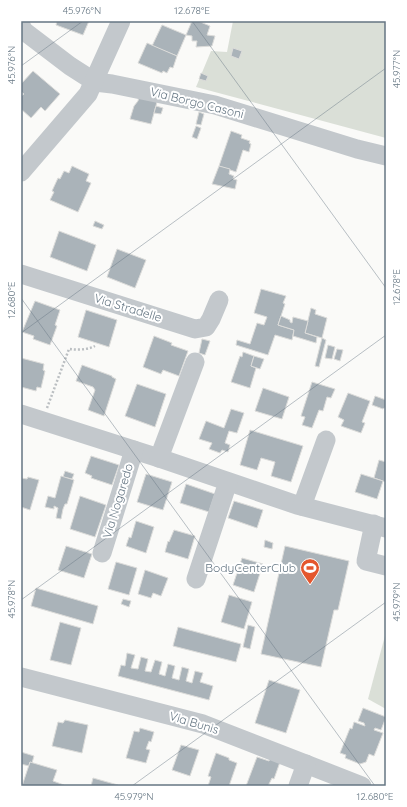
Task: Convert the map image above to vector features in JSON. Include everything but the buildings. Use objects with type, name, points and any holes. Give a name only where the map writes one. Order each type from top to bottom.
[{"type":"street","points":[[21,172],[76,110],[88,94],[95,82],[121,21]]},
{"type":"street","name":"Via Borgo Casoni","points":[[21,26],[24,31],[64,62],[95,82],[112,84],[215,105],[357,149],[386,156]]},
{"type":"street","name":"Via Stradelle","points":[[21,274],[195,329],[206,327],[219,300]]},
{"type":"street","points":[[159,458],[195,362]]},
{"type":"street","name":"Via Nogaredo","points":[[21,414],[302,506],[380,526]]},
{"type":"street","points":[[302,506],[326,440]]},
{"type":"street","name":"Via Nogaredo","points":[[102,553],[134,450]]},
{"type":"street","points":[[196,579],[228,482]]},
{"type":"street","points":[[380,526],[366,561],[386,566]]},
{"type":"street","name":"Via Bunis","points":[[21,677],[203,724],[362,786]]},
{"type":"street","points":[[298,786],[306,764]]},
{"type":"path","points":[[42,421],[69,349],[75,350],[95,346]]},
{"type":"shaded area","points":[[233,21],[386,21],[386,138],[196,87],[211,51],[227,52]]},
{"type":"shaded area","points":[[386,632],[386,709],[368,699]]},
{"type":"place","name":"BodyCenterClub","points":[[310,585]]}]
